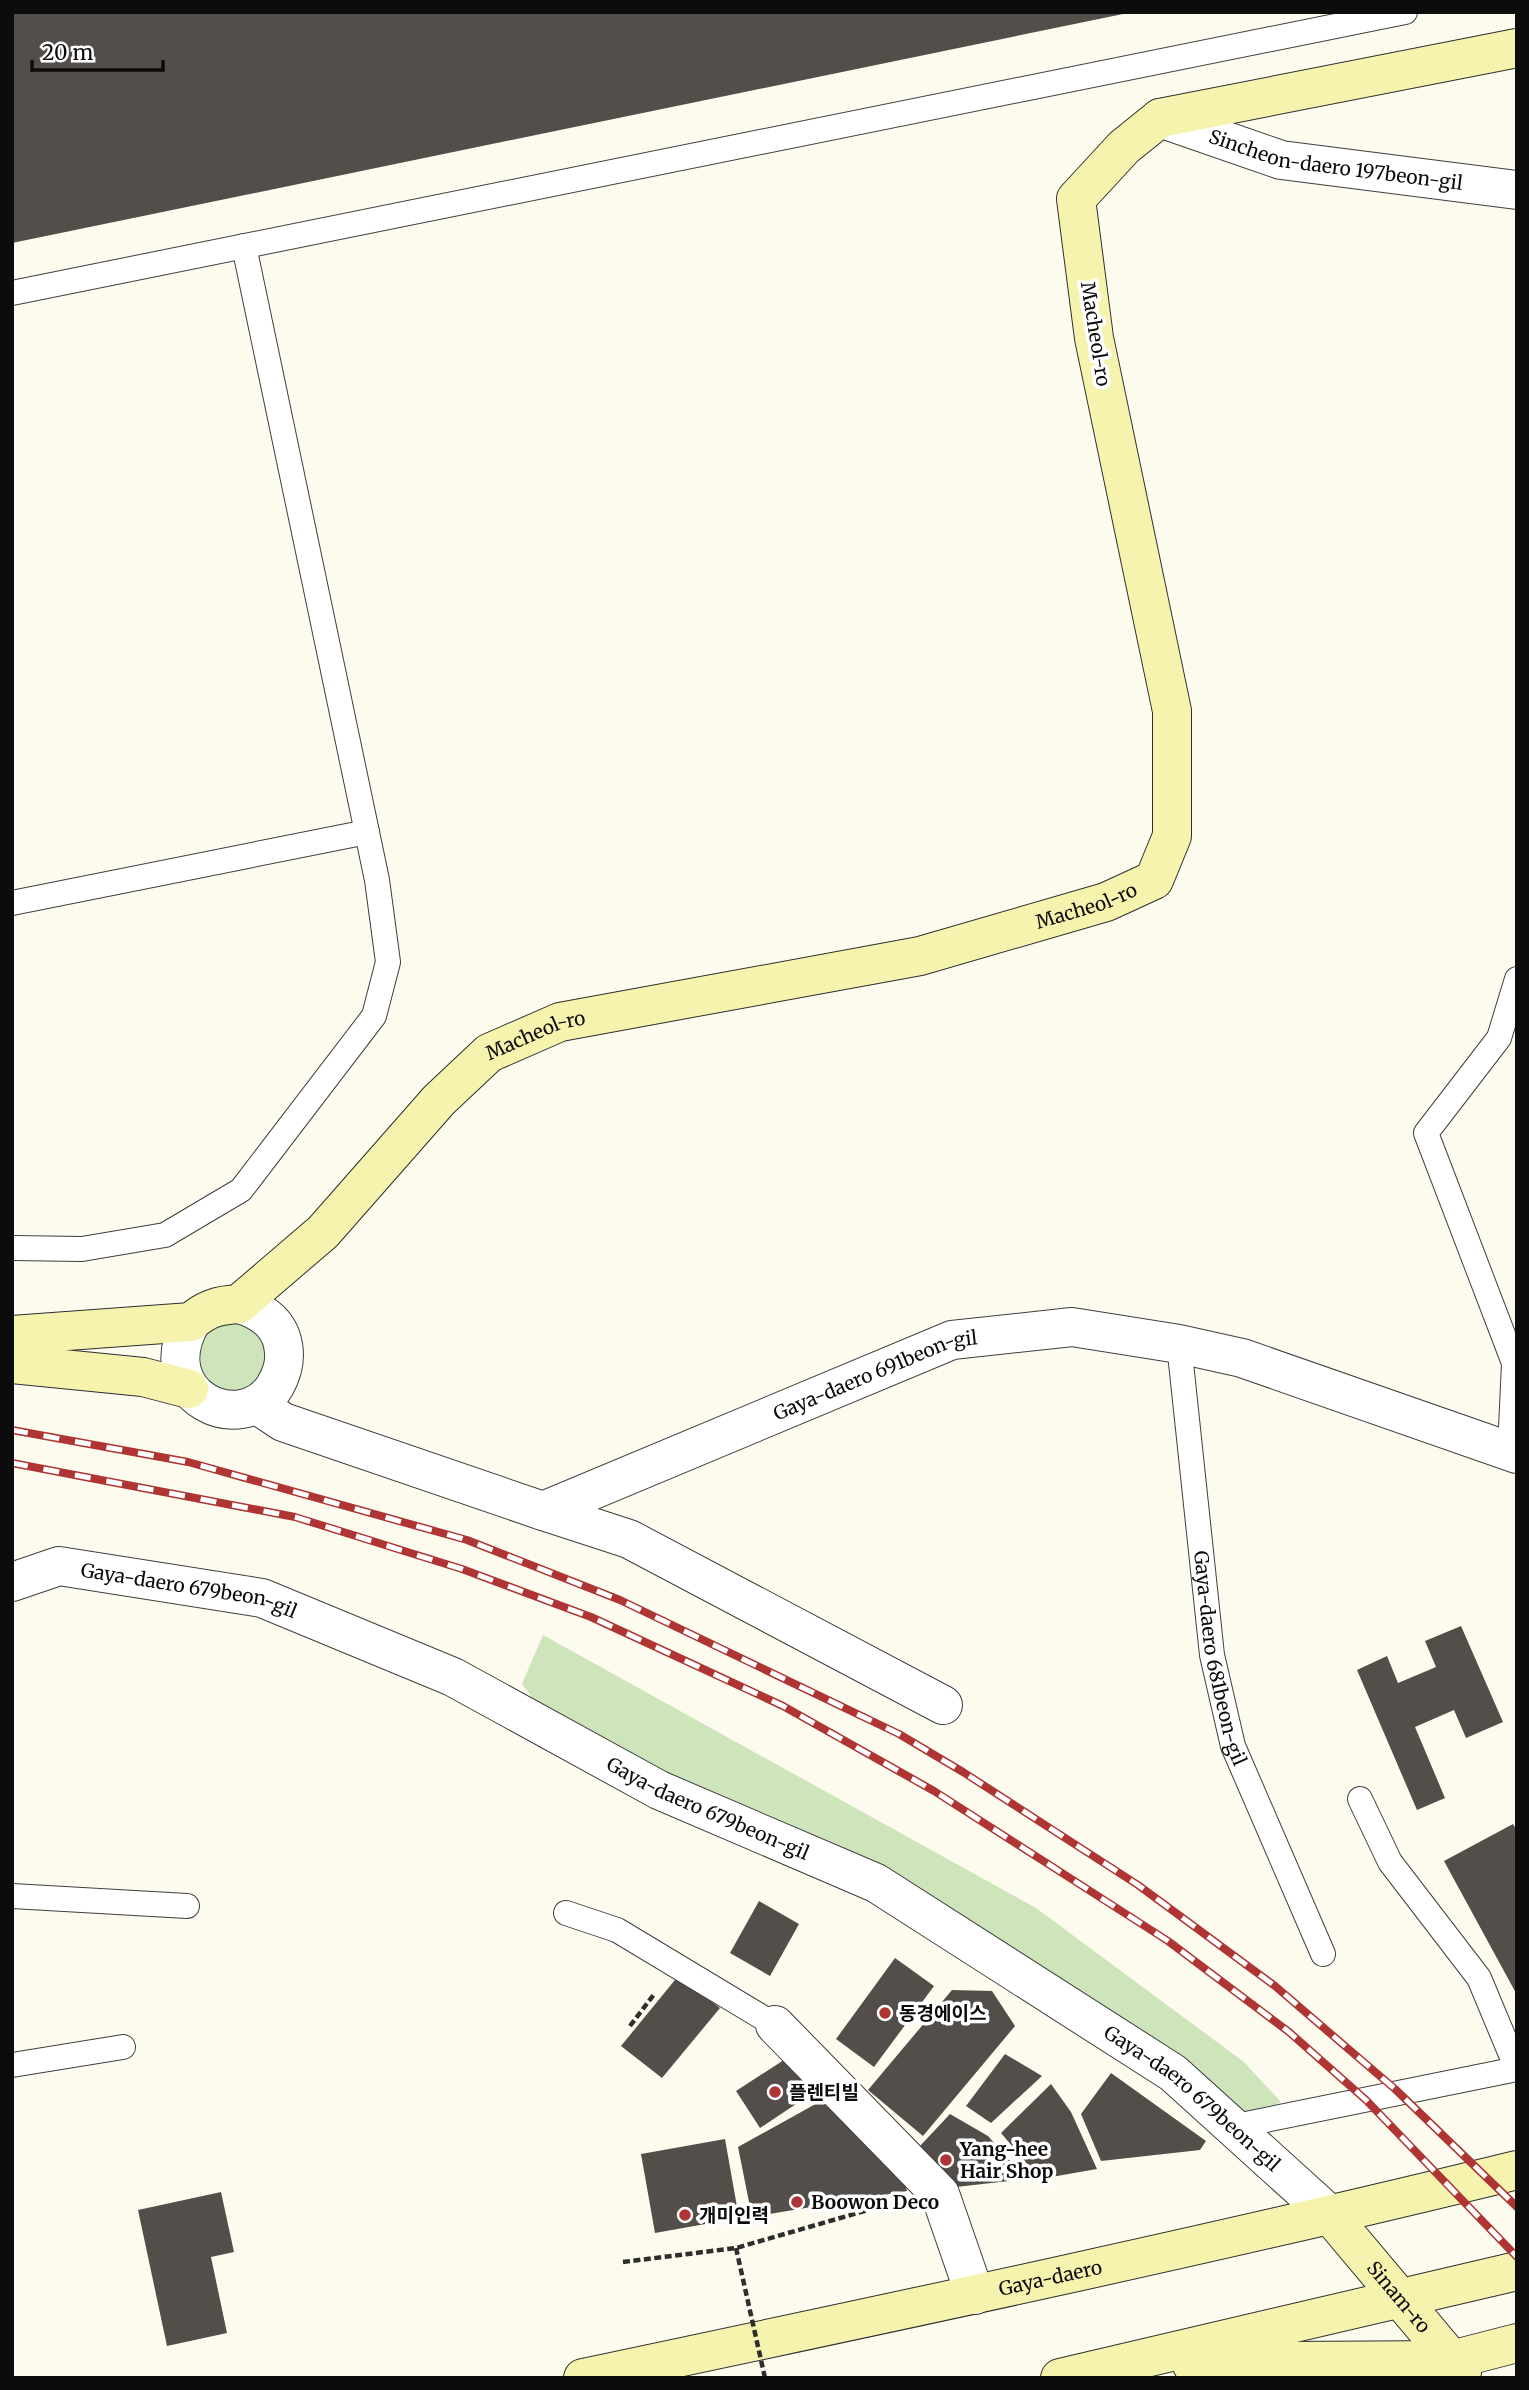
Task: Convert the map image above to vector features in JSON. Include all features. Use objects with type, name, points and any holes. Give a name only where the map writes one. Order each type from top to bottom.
[{"type":"main road","name":"Macheol-ro","points":[[12,1335],[191,1322],[205,1311],[221,1305],[239,1304],[323,1232],[439,1100],[489,1053],[559,1022],[920,956],[1106,902],[1154,880],[1172,836],[1172,711],[1094,338],[1076,199],[1124,147],[1160,118],[1517,48]]},
{"type":"main road","points":[[12,1364],[143,1377],[190,1389]]},
{"type":"main road","name":"Gaya-daero","points":[[583,2378],[1330,2216],[1517,2169]]},
{"type":"main road","name":"Sinam-ro","points":[[1330,2216],[1459,2369]]},
{"type":"main road","points":[[1076,2374],[1517,2271]]},
{"type":"main road","points":[[1076,2374],[1284,2361],[1459,2369],[1517,2343]]},
{"type":"main road","points":[[1284,2361],[1344,2378]]},
{"type":"street","name":"Sincheon-daero 197beon-gil","points":[[1160,118],[1282,160],[1517,190]]},
{"type":"street","points":[[191,1322],[182,1339],[179,1355],[181,1373],[190,1389],[202,1401],[219,1408],[236,1410],[256,1405],[271,1392],[282,1375],[285,1356],[282,1336],[271,1320],[256,1309],[239,1304]]},
{"type":"street","name":"Gaya-daero 691beon-gil","points":[[543,1511],[952,1340],[1072,1327],[1179,1344],[1242,1358],[1514,1449]]},
{"type":"street","points":[[256,1405],[283,1422],[629,1539],[943,1705]]},
{"type":"street","name":"Gaya-daero 679beon-gil","points":[[12,1582],[59,1566],[262,1598],[453,1677],[659,1790],[876,1883],[1173,2073],[1330,2216]]},
{"type":"street","points":[[775,2025],[940,2194],[975,2295]]},
{"type":"lane","points":[[12,293],[1405,12]]},
{"type":"lane","points":[[12,1248],[82,1249],[165,1234],[241,1190],[374,1016],[388,962],[377,880],[244,246]]},
{"type":"lane","points":[[12,903],[367,832]]},
{"type":"lane","points":[[1514,1449],[1516,1362],[1426,1133],[1499,1038],[1517,979]]},
{"type":"lane","name":"Gaya-daero 681beon-gil","points":[[1179,1344],[1212,1655],[1227,1720],[1238,1758],[1323,1954]]},
{"type":"lane","points":[[1231,2127],[1517,2069],[1479,1978],[1390,1862],[1360,1799]]},
{"type":"lane","points":[[12,1896],[187,1906]]},
{"type":"lane","points":[[566,1913],[617,1930],[775,2025]]},
{"type":"lane","points":[[12,2065],[123,2047]]},
{"type":"path","points":[[623,2262],[736,2248],[875,2208]]},
{"type":"path","points":[[736,2248],[765,2378]]},
{"type":"green space","points":[[240,1319],[263,1336],[268,1363],[253,1386],[227,1393],[201,1378],[200,1334],[211,1324]]},
{"type":"green space","points":[[543,1635],[1036,1908],[1244,2062],[1281,2102],[1231,2127],[876,1883],[561,1736],[522,1684]]},
{"type":"building","points":[[12,12],[1128,12],[1128,13],[12,243]]},
{"type":"building","points":[[1461,1626],[1503,1722],[1466,1738],[1454,1710],[1415,1727],[1445,1798],[1417,1810],[1357,1670],[1387,1656],[1398,1683],[1436,1667],[1425,1641]]},
{"type":"building","points":[[1513,1824],[1517,1831],[1517,1995],[1444,1861]]},
{"type":"building","points":[[759,1901],[799,1924],[770,1976],[730,1953]]},
{"type":"building","name":"동경에이스","points":[[895,1958],[934,1986],[874,2067],[836,2039]]},
{"type":"building","points":[[679,1975],[720,2008],[662,2078],[621,2046]]},
{"type":"building","points":[[952,1990],[992,1991],[1015,2026],[923,2136],[868,2090]]},
{"type":"building","points":[[1005,2054],[1042,2076],[991,2123],[966,2106]]},
{"type":"building","name":"플렌티빌","points":[[790,2056],[814,2092],[760,2128],[736,2091]]},
{"type":"building","points":[[1111,2073],[1206,2141],[1200,2150],[1101,2161],[1081,2114]]},
{"type":"building","points":[[1051,2084],[1071,2112],[1097,2169],[1040,2179],[1001,2133]]},
{"type":"building","points":[[821,2101],[903,2174],[907,2191],[752,2217],[738,2147]]},
{"type":"building","points":[[950,2114],[988,2136],[1026,2179],[956,2187],[919,2147]]},
{"type":"building","points":[[725,2139],[739,2218],[655,2233],[641,2154]]},
{"type":"building","points":[[221,2192],[234,2252],[211,2257],[227,2333],[167,2346],[138,2210]]},
{"type":"railway","points":[[12,1430],[188,1462],[467,1540],[620,1600],[899,1734],[1138,1885],[1275,1986],[1395,2089],[1517,2207]]},
{"type":"railway","points":[[12,1463],[295,1517],[462,1569],[591,1617],[783,1706],[934,1791],[1168,1941],[1289,2032],[1366,2100],[1517,2257]]},
{"type":"place","name":"동경에이스","points":[[885,2013]]},
{"type":"place","name":"플렌티빌","points":[[775,2092]]},
{"type":"place","name":"Yang-hee Hair Shop","points":[[946,2160]]},
{"type":"place","name":"Boowon Deco","points":[[797,2202]]},
{"type":"place","name":"개미인력","points":[[685,2215]]}]
